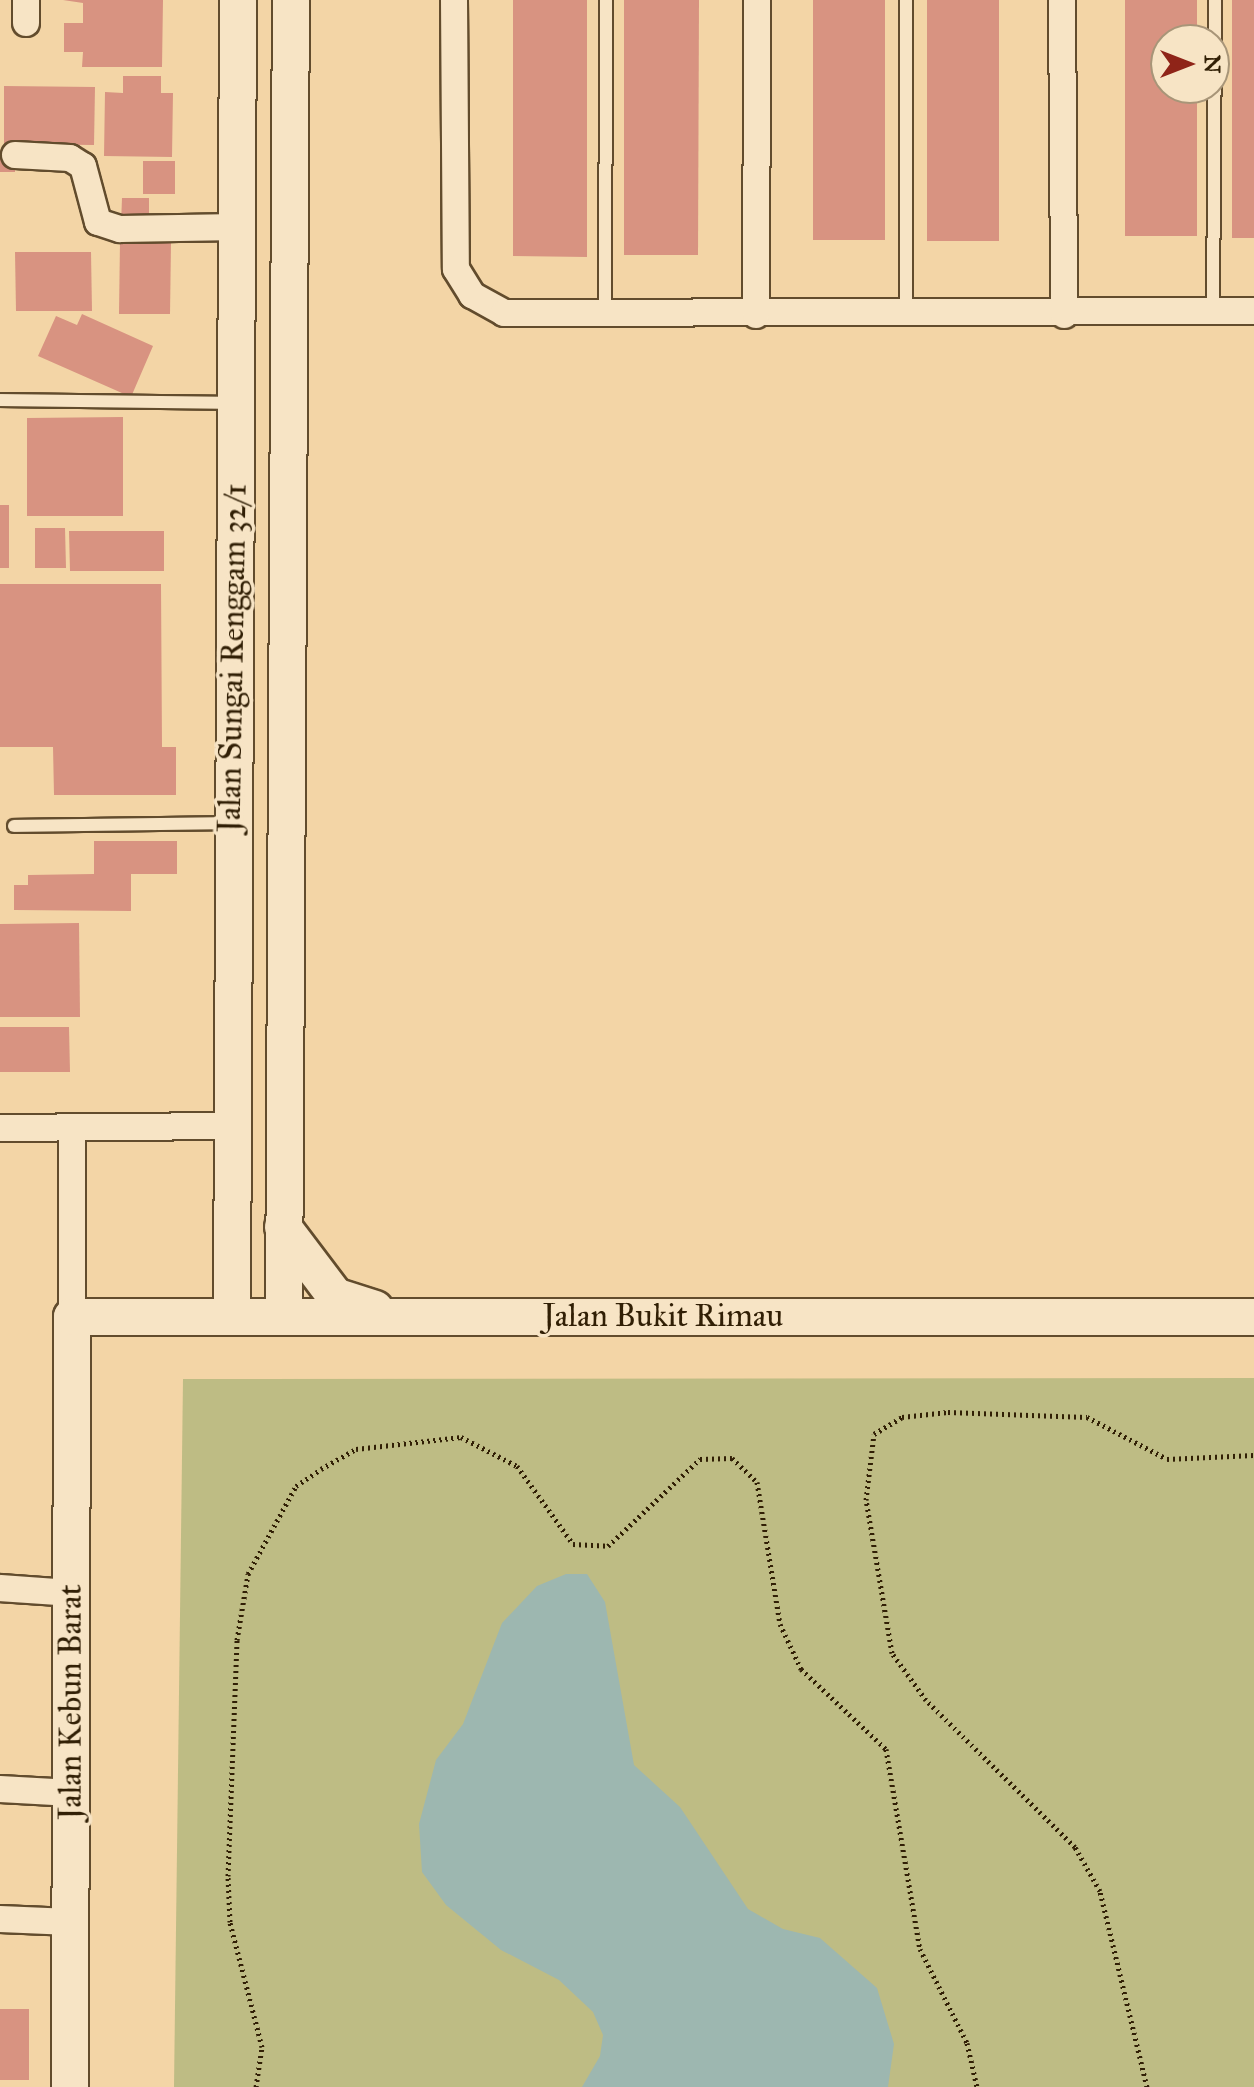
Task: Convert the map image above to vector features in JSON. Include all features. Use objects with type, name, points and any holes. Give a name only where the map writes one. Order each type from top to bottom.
[{"type":"main road","name":"Jalan Sungai Renggam 32/1","points":[[232,1316],[230,823],[238,403],[238,0]]},
{"type":"main road","name":"Jalan Sungai Renggam 32/1","points":[[284,1316],[281,823],[291,0]]},
{"type":"main road","points":[[238,309],[289,307]]},
{"type":"main road","points":[[230,823],[281,823]]},
{"type":"main road","points":[[283,1227],[335,1296],[396,1316]]},
{"type":"main road","name":"Jalan Bukit Rimau","points":[[72,1317],[1254,1317]]},
{"type":"main road","name":"Jalan Kebun Barat","points":[[70,2087],[72,1317]]},
{"type":"street","points":[[454,0],[456,269],[472,295],[504,313],[605,316],[1064,315],[1254,311]]},
{"type":"street","points":[[756,315],[757,0]]},
{"type":"street","points":[[1062,0],[1064,315]]},
{"type":"street","points":[[15,155],[70,158],[83,166],[98,222],[120,229],[238,227]]},
{"type":"street","points":[[0,1128],[230,1126]]},
{"type":"street","points":[[72,1128],[72,1317]]},
{"type":"street","points":[[0,1588],[71,1593]]},
{"type":"street","points":[[0,1789],[72,1793]]},
{"type":"street","points":[[0,1919],[71,1922]]},
{"type":"lane","points":[[605,316],[606,0]]},
{"type":"lane","points":[[906,0],[906,315]]},
{"type":"lane","points":[[1213,312],[1215,0]]},
{"type":"lane","points":[[0,400],[238,403]]},
{"type":"lane","points":[[14,826],[230,823]]},
{"type":"path","points":[[1147,2087],[1100,1891],[1075,1847],[926,1700],[892,1653],[866,1500],[874,1434],[902,1417],[948,1412],[1087,1417],[1167,1459],[1254,1455]]},
{"type":"path","points":[[256,2087],[262,2047],[256,2008],[230,1922],[237,1640],[248,1574],[296,1486],[356,1449],[461,1437],[482,1444],[517,1466],[573,1544],[608,1546],[700,1459],[732,1458],[757,1482],[780,1624],[801,1669],[886,1749],[920,1949],[967,2043],[977,2087]]},
{"type":"shaded area","points":[[1254,1378],[1254,2087],[174,2087],[183,1379]]},
{"type":"water","points":[[566,1574],[587,1574],[605,1602],[634,1765],[680,1807],[748,1909],[783,1929],[820,1938],[877,1988],[894,2044],[888,2087],[582,2087],[600,2056],[603,2035],[593,2012],[559,1980],[501,1950],[446,1905],[422,1872],[419,1824],[436,1760],[463,1724],[502,1623],[537,1586]]},
{"type":"building","points":[[63,0],[163,0],[162,67],[82,67],[83,52],[64,52],[64,23],[83,23],[83,3]]},
{"type":"building","points":[[513,0],[587,0],[587,257],[513,256]]},
{"type":"building","points":[[624,0],[699,0],[698,255],[624,255]]},
{"type":"building","points":[[813,0],[885,0],[885,240],[813,240]]},
{"type":"building","points":[[927,0],[999,0],[999,241],[927,241]]},
{"type":"building","points":[[1125,0],[1197,0],[1197,24],[1150,24],[1150,104],[1197,104],[1197,236],[1125,236]]},
{"type":"building","points":[[1232,0],[1254,0],[1254,238],[1232,238]]},
{"type":"building","points":[[123,76],[161,76],[161,93],[173,93],[172,157],[104,156],[105,92],[123,93]]},
{"type":"building","points":[[4,86],[95,87],[94,145],[4,144]]},
{"type":"building","points":[[0,159],[15,159],[15,172],[0,172]]},
{"type":"building","points":[[143,161],[175,161],[175,194],[143,194]]},
{"type":"building","points":[[122,198],[149,198],[149,225],[121,225]]},
{"type":"building","points":[[120,242],[171,243],[170,314],[119,314]]},
{"type":"building","points":[[15,252],[91,252],[92,311],[16,311]]},
{"type":"building","points":[[82,314],[153,346],[131,397],[38,356],[56,316],[77,325]]},
{"type":"building","points":[[123,417],[123,516],[27,516],[27,418]]},
{"type":"building","points":[[0,505],[9,505],[9,568],[0,568]]},
{"type":"building","points":[[35,528],[65,528],[66,568],[35,568]]},
{"type":"building","points":[[69,531],[164,531],[164,571],[70,571]]},
{"type":"building","points":[[0,584],[161,584],[162,747],[176,747],[176,795],[54,795],[53,747],[0,747]]},
{"type":"building","points":[[94,841],[177,841],[177,874],[131,874],[131,911],[14,910],[14,885],[28,885],[28,875],[94,874]]},
{"type":"building","points":[[79,923],[80,1017],[0,1017],[0,924]]},
{"type":"building","points":[[0,1027],[69,1027],[70,1072],[0,1072]]},
{"type":"building","points":[[0,2009],[29,2009],[29,2080],[0,2080]]}]
